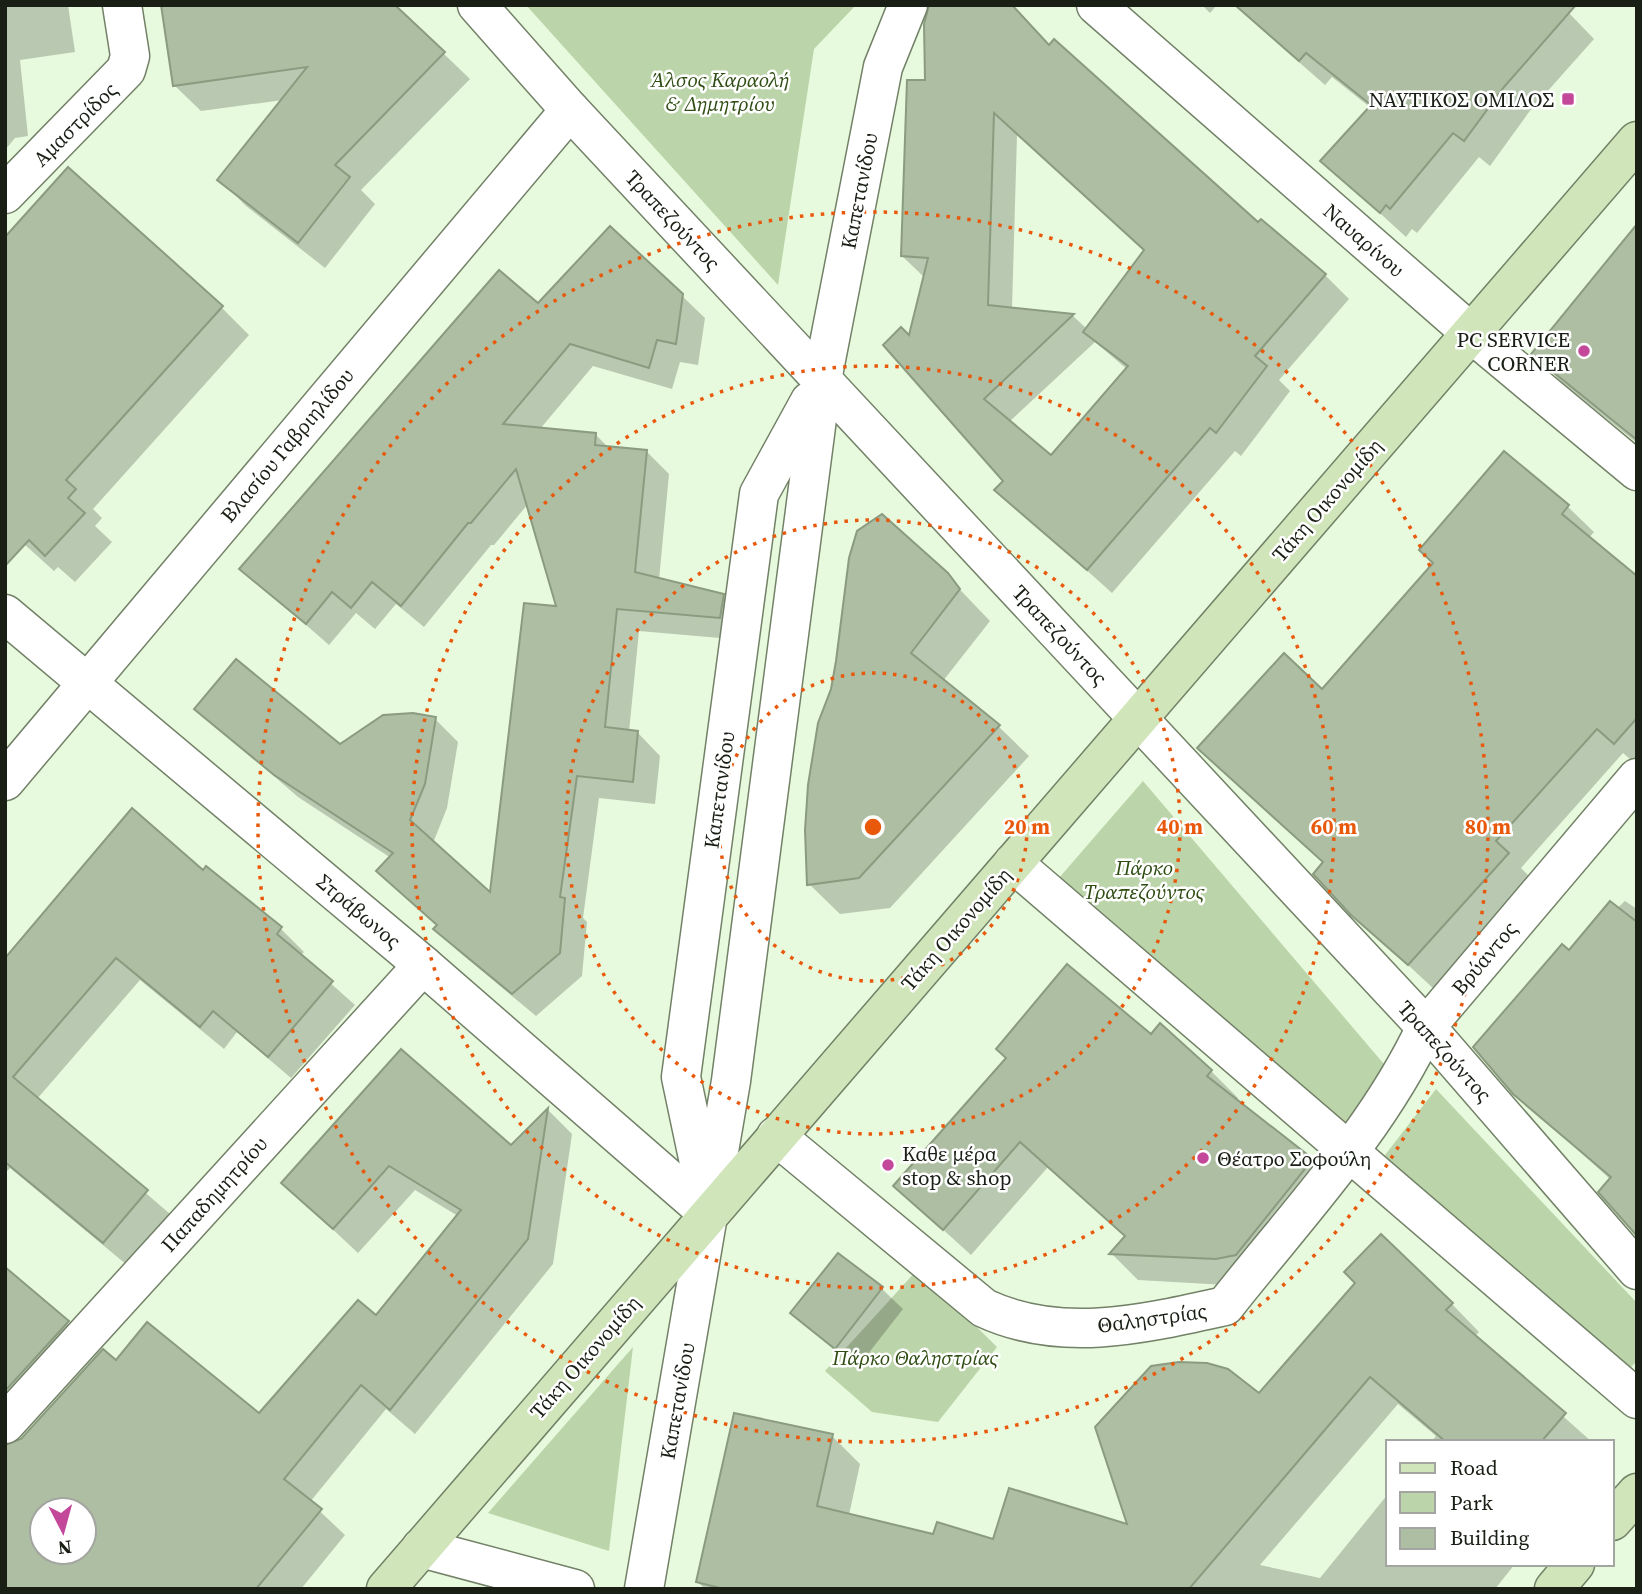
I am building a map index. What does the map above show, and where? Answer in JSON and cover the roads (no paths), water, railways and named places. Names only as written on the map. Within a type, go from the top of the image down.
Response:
[{"type":"main road","name":"Τάκη Οικονομίδη","points":[[386,1589],[1637,141]]},
{"type":"main road","points":[[1614,1519],[1637,1493]]},
{"type":"main road","points":[[1554,1589],[1573,1566]]},
{"type":"street","name":"Αμαστρίδος","points":[[5,194],[126,70],[130,56],[122,5]]},
{"type":"street","name":"Τραπεζούντος","points":[[477,5],[570,110],[1426,1027],[1637,1270]]},
{"type":"street","name":"Καπετανίδου","points":[[644,1589],[731,1081],[822,380],[883,67],[908,5]]},
{"type":"street","name":"Ναυαρίνου","points":[[1096,5],[1471,333],[1637,471]]},
{"type":"street","name":"Βλασίου Γαβριηλίδου","points":[[5,781],[570,110]]},
{"type":"street","name":"Καπετανίδου","points":[[709,1214],[681,1077],[759,494],[822,380]]},
{"type":"street","name":"Στράβωνος","points":[[5,614],[424,965],[709,1214]]},
{"type":"street","name":"Βρύαντος","points":[[1348,1150],[1404,1074],[1426,1027],[1637,778]]},
{"type":"street","points":[[1013,863],[1637,1399]]},
{"type":"street","name":"Παπαδημητρίου","points":[[5,1424],[424,965]]},
{"type":"street","name":"Θαληστρίας","points":[[776,1136],[984,1308],[1014,1322],[1047,1327],[1114,1327],[1225,1306],[1348,1150]]},
{"type":"street","points":[[421,1548],[575,1589]]},
{"type":"place","name":"ΝΑΥΤΙΚΟΣ ΟΜΙΛΟΣ","points":[[1568,99]]},
{"type":"place","name":"PC SERVICE CORNER","points":[[1584,351]]},
{"type":"place","name":"Θέατρο Σοφούλη","points":[[1203,1158]]},
{"type":"place","name":"Καθε μέρα stop & shop","points":[[888,1165]]},
{"type":"park label","name":"Άλσος Καραολή & Δημητρίου","points":[[720,91]]},
{"type":"park label","name":"Πάρκο Τραπεζούντος","points":[[1144,879]]},
{"type":"park label","name":"Πάρκο Θαληστρίας","points":[[915,1357]]}]
